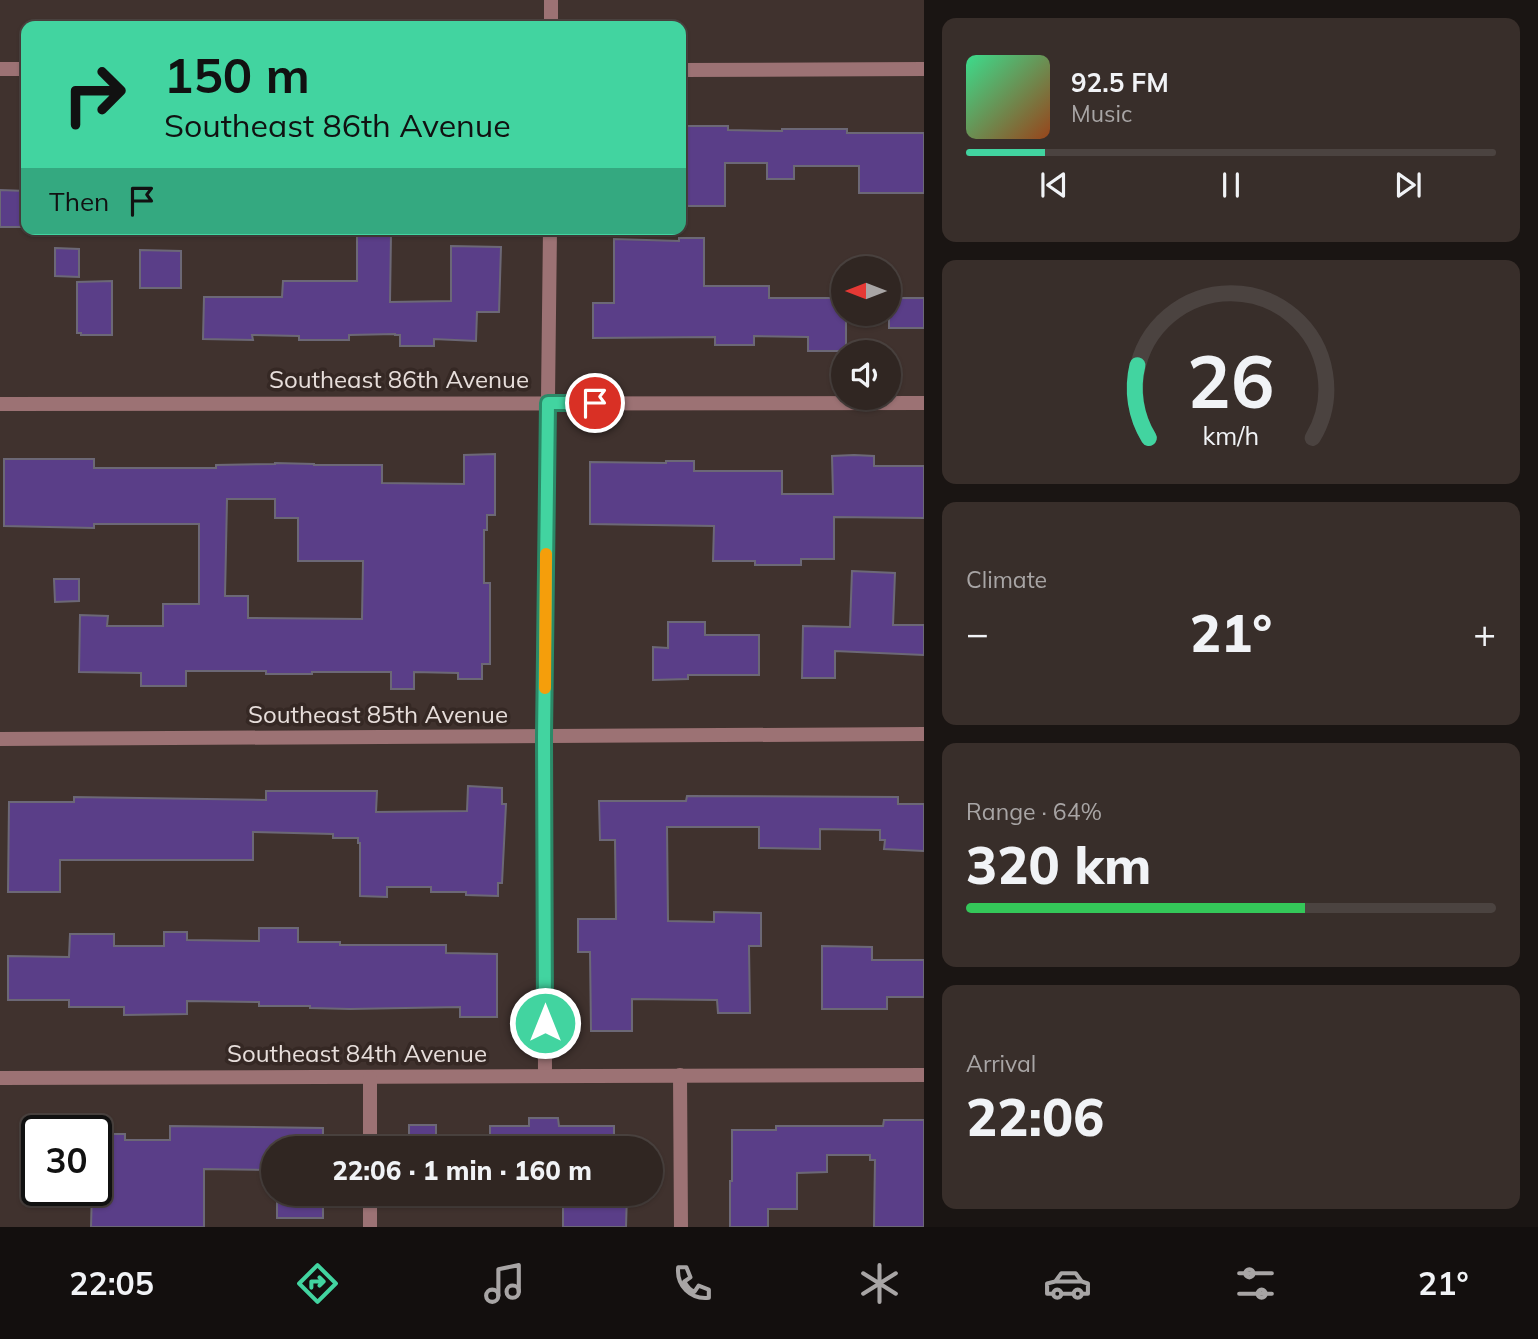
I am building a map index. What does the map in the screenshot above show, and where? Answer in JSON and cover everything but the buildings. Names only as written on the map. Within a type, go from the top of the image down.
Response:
[{"type":"street","points":[[551,0],[551,21]]},
{"type":"street","points":[[0,69],[21,69]]},
{"type":"street","points":[[686,70],[924,69]]},
{"type":"street","points":[[545,1075],[544,737],[550,235]]},
{"type":"street","name":"Southeast 86th Avenue","points":[[0,404],[924,403]]},
{"type":"street","name":"Southeast 85th Avenue","points":[[0,739],[924,734]]},
{"type":"street","points":[[680,1075],[681,1227]]},
{"type":"street","name":"Southeast 84th Avenue","points":[[0,1078],[924,1075]]},
{"type":"street","points":[[370,1078],[370,1136]]},
{"type":"street","points":[[370,1206],[370,1227]]},
{"type":"slow traffic","points":[[545,688],[546,554]]},
{"type":"route","points":[[545,1023],[544,737],[548,403],[595,403]]}]
